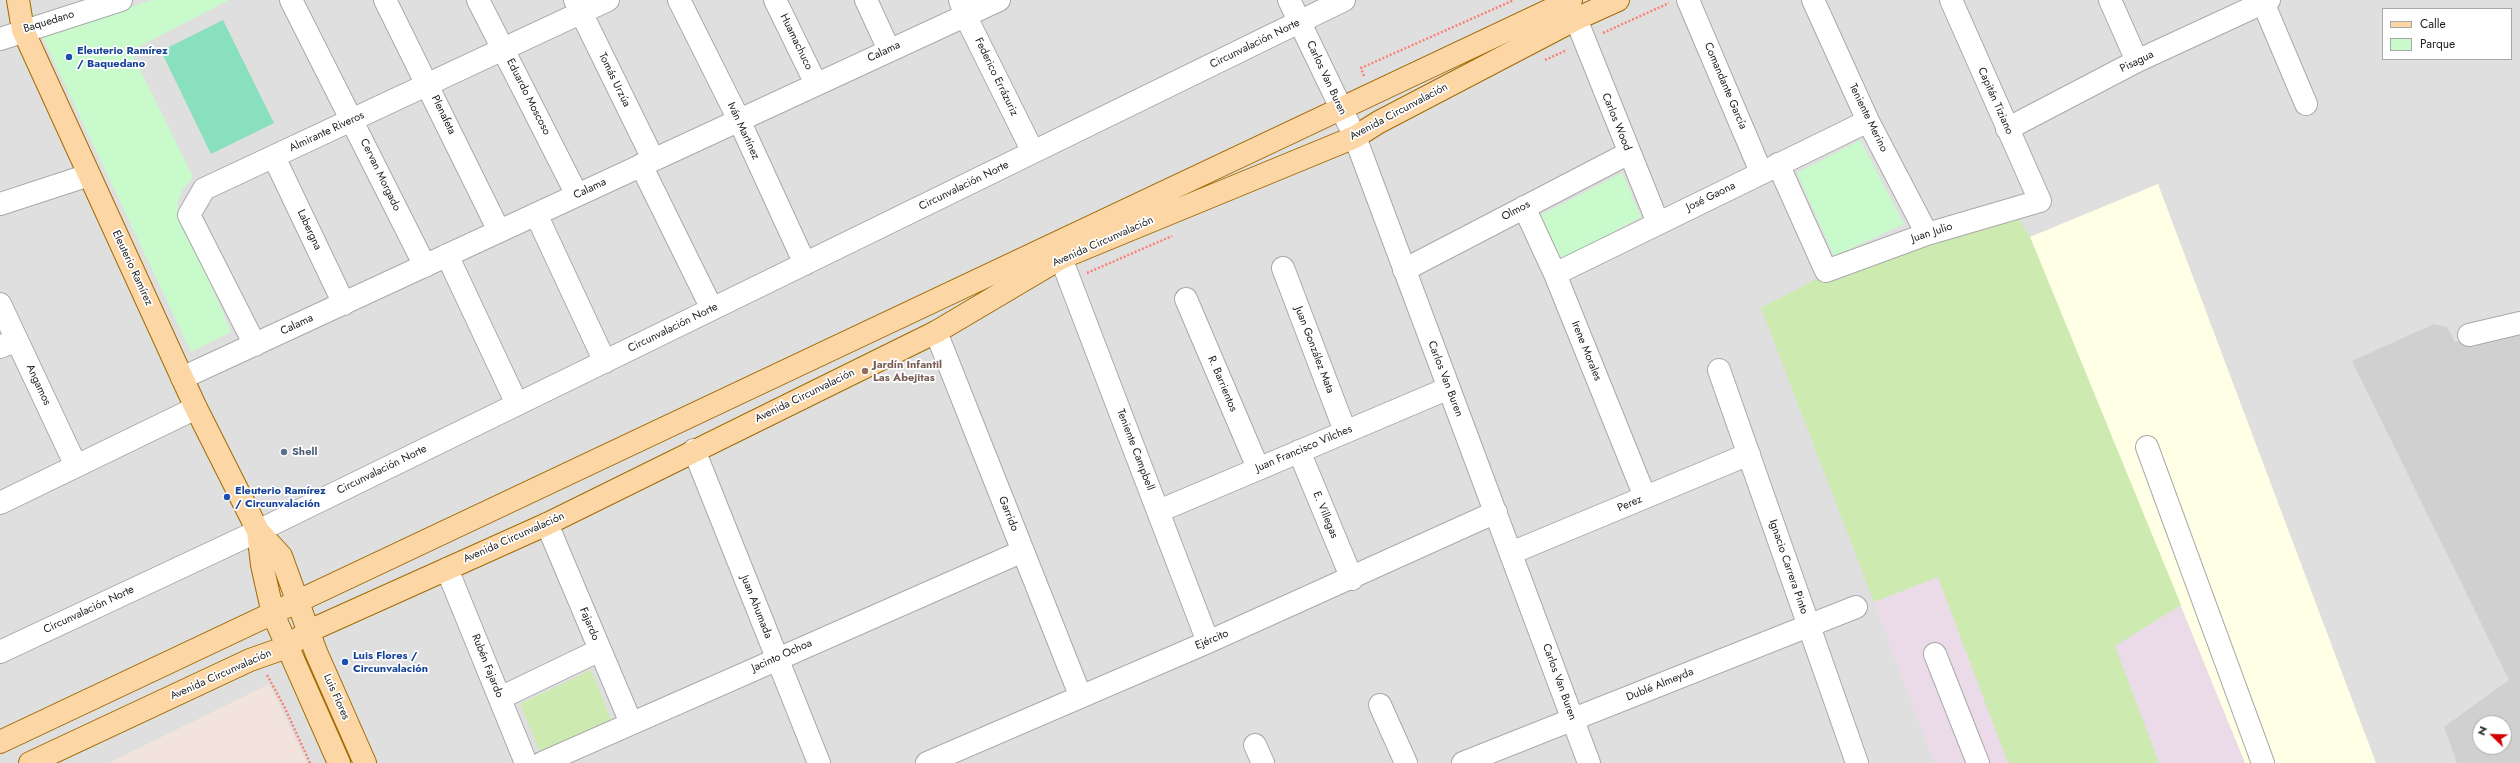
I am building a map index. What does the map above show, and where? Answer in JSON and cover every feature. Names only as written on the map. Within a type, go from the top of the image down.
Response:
[{"type":"main road","name":"Eleuterio Ramírez","points":[[18,0],[23,30],[182,378],[258,531],[281,556],[309,631]]},
{"type":"main road","name":"Avenida Circunvalación","points":[[0,742],[1340,109],[1574,10],[1618,0]]},
{"type":"main road","name":"Avenida Circunvalación","points":[[30,763],[258,657],[287,647],[309,631],[546,524],[936,332],[1061,258],[1355,137],[1574,10]]},
{"type":"main road","name":"Eleuterio Ramírez","points":[[258,531],[262,565],[273,614],[287,647]]},
{"type":"main road","name":"Luis Flores","points":[[309,631],[316,652],[365,763]]},
{"type":"main road","points":[[287,647],[339,763]]},
{"type":"street","name":"Baquedano","points":[[0,39],[23,30],[121,0]]},
{"type":"street","name":"Cervan Morgado","points":[[291,0],[353,120],[425,266]]},
{"type":"street","name":"Plenafeta","points":[[385,0],[428,84],[499,231]]},
{"type":"street","name":"Eduardo Moscoso","points":[[478,0],[578,195]]},
{"type":"street","name":"Almirante Riveros","points":[[255,345],[189,215],[204,189],[504,49],[578,6],[608,0]]},
{"type":"street","name":"Iván Martínez","points":[[679,0],[738,120],[805,264]]},
{"type":"street","name":"Huamachuco","points":[[775,0],[816,84]]},
{"type":"street","points":[[866,0],[889,50]]},
{"type":"street","name":"Calama","points":[[182,378],[889,50],[963,7],[998,0]]},
{"type":"street","name":"Carlos Van Buren","points":[[1289,0],[1301,22],[1340,109],[1355,137],[1589,763]]},
{"type":"street","name":"Circunvalación Norte","points":[[0,652],[258,531],[1344,0]]},
{"type":"street","name":"Comandante García","points":[[1688,0],[1770,168],[1826,271]]},
{"type":"street","name":"Teniente Merino","points":[[1813,0],[1868,121],[1927,234]]},
{"type":"street","name":"Capitán Tiziano","points":[[1950,0],[2040,201]]},
{"type":"street","points":[[2110,0],[2137,61]]},
{"type":"street","points":[[2265,1],[2306,104]]},
{"type":"street","name":"Pisagua","points":[[2007,129],[2137,61],[2265,1]]},
{"type":"street","name":"Tomás Urzúa","points":[[578,6],[712,309]]},
{"type":"street","name":"Federico Errázuriz","points":[[963,7],[1033,152]]},
{"type":"street","name":"Carlos Wood","points":[[1574,10],[1629,154],[1658,223]]},
{"type":"street","name":"José Gaona","points":[[1555,274],[1868,121]]},
{"type":"street","name":"Olmos","points":[[1404,270],[1629,154]]},
{"type":"street","name":"Labergna","points":[[274,157],[344,304]]},
{"type":"street","points":[[0,204],[89,175]]},
{"type":"street","name":"Juan Julio","points":[[1826,271],[1927,234],[2040,201]]},
{"type":"street","name":"Irene Morales","points":[[1524,207],[1555,274],[1645,497]]},
{"type":"street","points":[[536,214],[605,362]]},
{"type":"street","points":[[447,255],[517,404]]},
{"type":"street","name":"Teniente Campbell","points":[[1061,258],[1208,642]]},
{"type":"street","name":"Juan González Mata","points":[[1283,268],[1346,432]]},
{"type":"street","name":"R. Barrientos","points":[[1186,299],[1258,468]]},
{"type":"street","name":"Angamos","points":[[0,304],[9,344],[76,466]]},
{"type":"street","points":[[2469,335],[2520,323]]},
{"type":"street","name":"Garrido","points":[[936,332],[1080,695]]},
{"type":"street","name":"Ignacio Carrera Pinto","points":[[1719,370],[1857,763]]},
{"type":"street","name":"Juan Francisco Vilches","points":[[1159,511],[1449,388]]},
{"type":"street","points":[[0,503],[196,408]]},
{"type":"street","points":[[2147,447],[2263,763]]},
{"type":"street","name":"Juan Ahumada","points":[[694,450],[818,763]]},
{"type":"street","name":"E. Villegas","points":[[1299,451],[1352,579]]},
{"type":"street","name":"Perez","points":[[1511,553],[1749,454]]},
{"type":"street","name":"Ejército","points":[[927,763],[1080,695],[1208,642],[1352,579],[1496,512]]},
{"type":"street","name":"Fajardo","points":[[546,524],[631,723]]},
{"type":"street","name":"Jacinto Ochoa","points":[[542,763],[1023,550]]},
{"type":"street","name":"Rubén Fajardo","points":[[447,569],[526,763]]},
{"type":"street","name":"Dublé Almeyda","points":[[1463,763],[1856,607]]},
{"type":"street","points":[[500,698],[600,650]]},
{"type":"street","points":[[1935,654],[1978,763]]},
{"type":"street","points":[[1380,705],[1406,763]]},
{"type":"path","points":[[258,657],[284,706],[310,763]]},
{"type":"shaded area","points":[[0,0],[2520,0],[2520,763],[0,763]]},
{"type":"shaded area","points":[[2158,184],[2376,763],[2245,763],[2030,237]]},
{"type":"shaded area","points":[[2434,324],[2447,327],[2455,342],[2520,332],[2520,763],[2457,763],[2444,727],[2509,680],[2352,361]]},
{"type":"shaded area","points":[[1938,577],[2008,763],[1934,763],[1874,602]]},
{"type":"shaded area","points":[[2181,605],[2245,763],[2159,763],[2115,646]]},
{"type":"shaded area","points":[[269,684],[307,763],[109,763]]},
{"type":"green space","points":[[152,0],[229,0],[131,51],[193,177],[182,191],[177,206],[231,332],[191,352],[42,36]]},
{"type":"green space","points":[[223,20],[274,123],[211,154],[161,51]]},
{"type":"green space","points":[[1860,140],[1904,224],[1834,256],[1797,173]]},
{"type":"green space","points":[[1622,173],[1641,217],[1561,259],[1541,215]]},
{"type":"green space","points":[[2018,219],[2030,237],[2181,605],[2115,646],[2159,763],[2008,763],[1938,577],[1874,602],[1761,308],[1814,280],[1922,243]]},
{"type":"green space","points":[[591,670],[612,722],[542,756],[520,704]]},
{"type":"place","name":"Eleuterio Ramírez / Baquedano","points":[[69,57]]},
{"type":"place","name":"Jardín Infantil Las Abejitas","points":[[865,371]]},
{"type":"place","name":"Shell","points":[[284,452]]},
{"type":"place","name":"Eleuterio Ramírez / Circunvalación","points":[[227,497]]},
{"type":"place","name":"Luis Flores / Circunvalación","points":[[345,662]]}]
